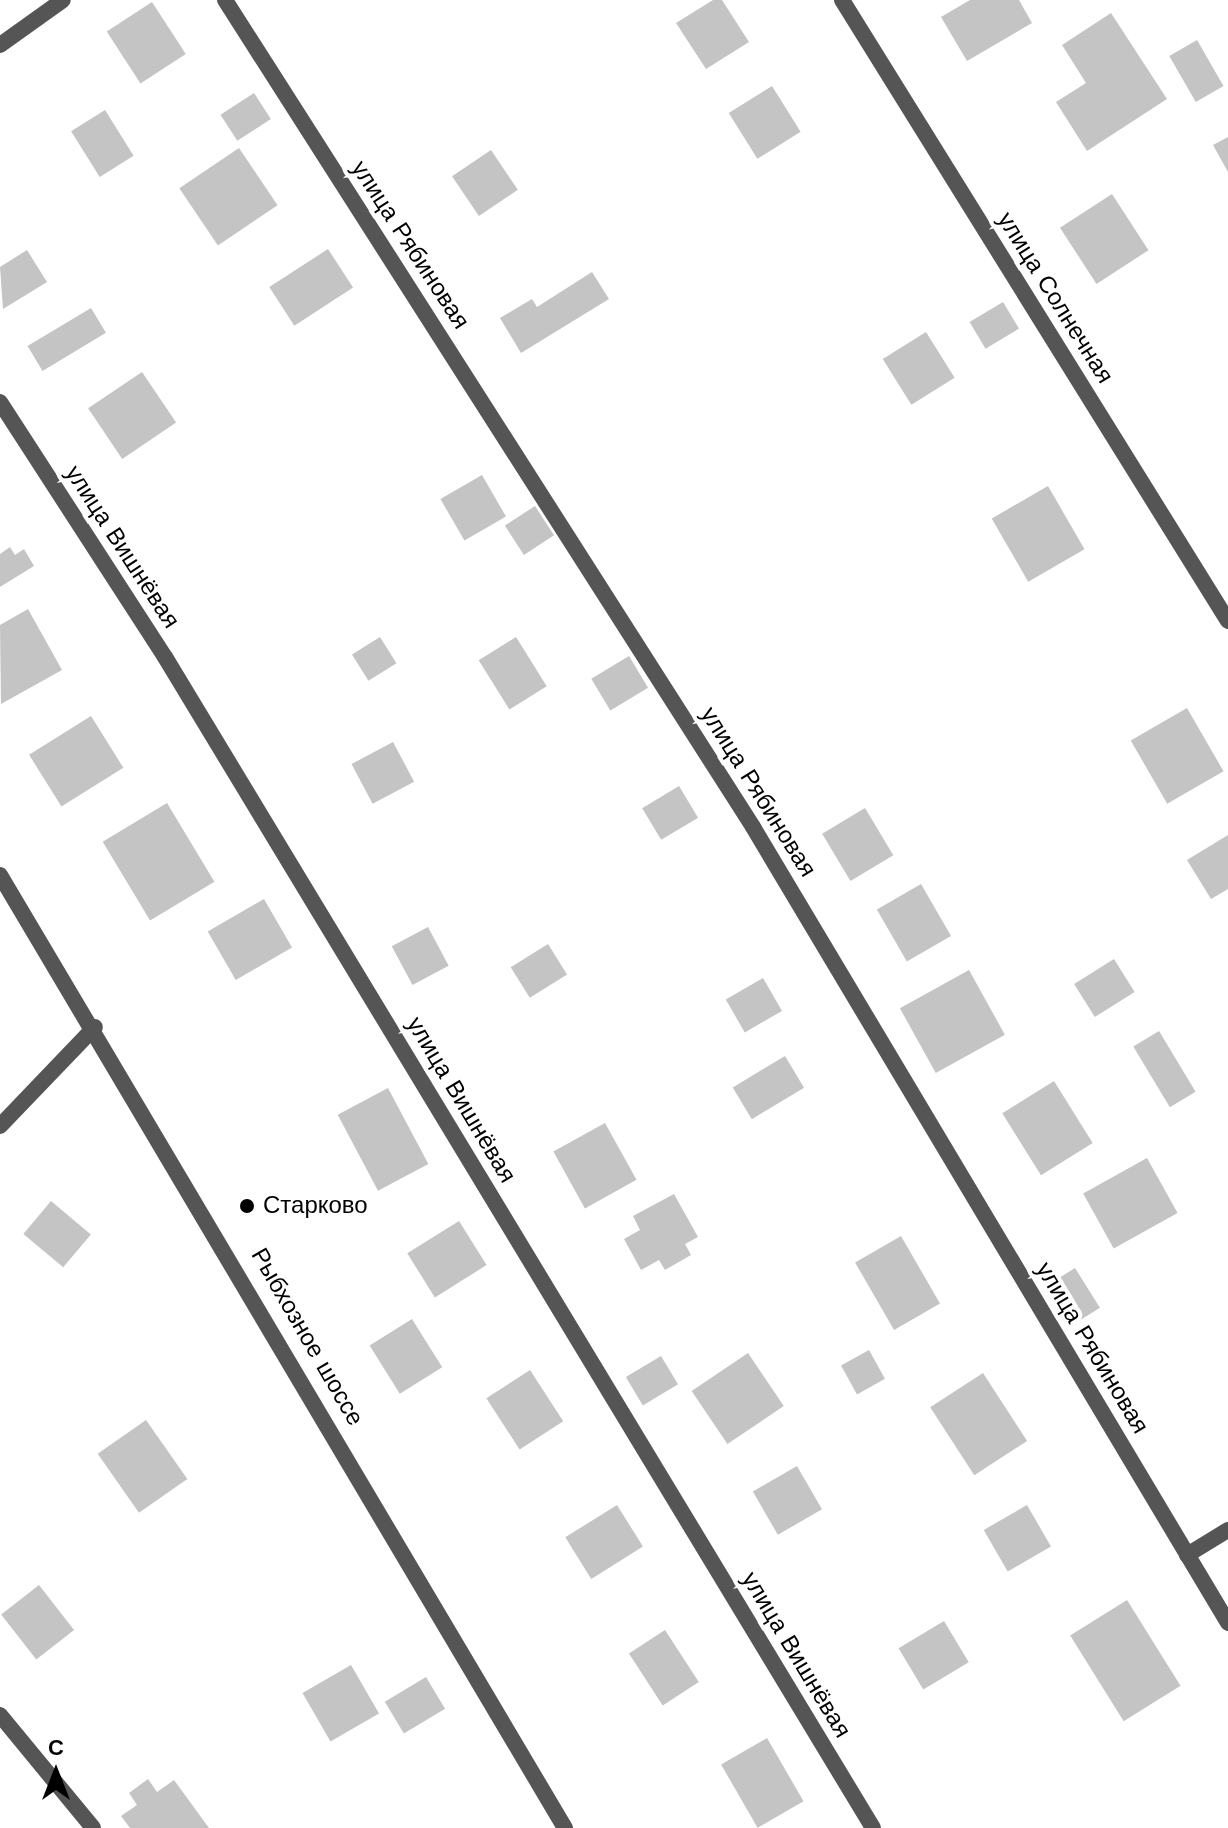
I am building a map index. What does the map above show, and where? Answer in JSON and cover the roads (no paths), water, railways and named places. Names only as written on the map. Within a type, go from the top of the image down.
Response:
[{"type":"street","points":[[0,45],[63,0]]},
{"type":"street","name":"улица Рябиновая","points":[[225,0],[753,827],[1228,1623]]},
{"type":"street","name":"улица Солнечная","points":[[842,0],[1228,621]]},
{"type":"street","name":"улица Вишнёвая","points":[[0,402],[165,657],[873,1828]]},
{"type":"street","name":"Рыбхозное шоссе","points":[[0,875],[95,1027],[565,1828]]},
{"type":"street","points":[[0,1126],[95,1027]]},
{"type":"street","points":[[1187,1555],[1228,1530]]},
{"type":"street","points":[[0,1715],[93,1828]]},
{"type":"place","name":"Старково","points":[[247,1206]]}]
